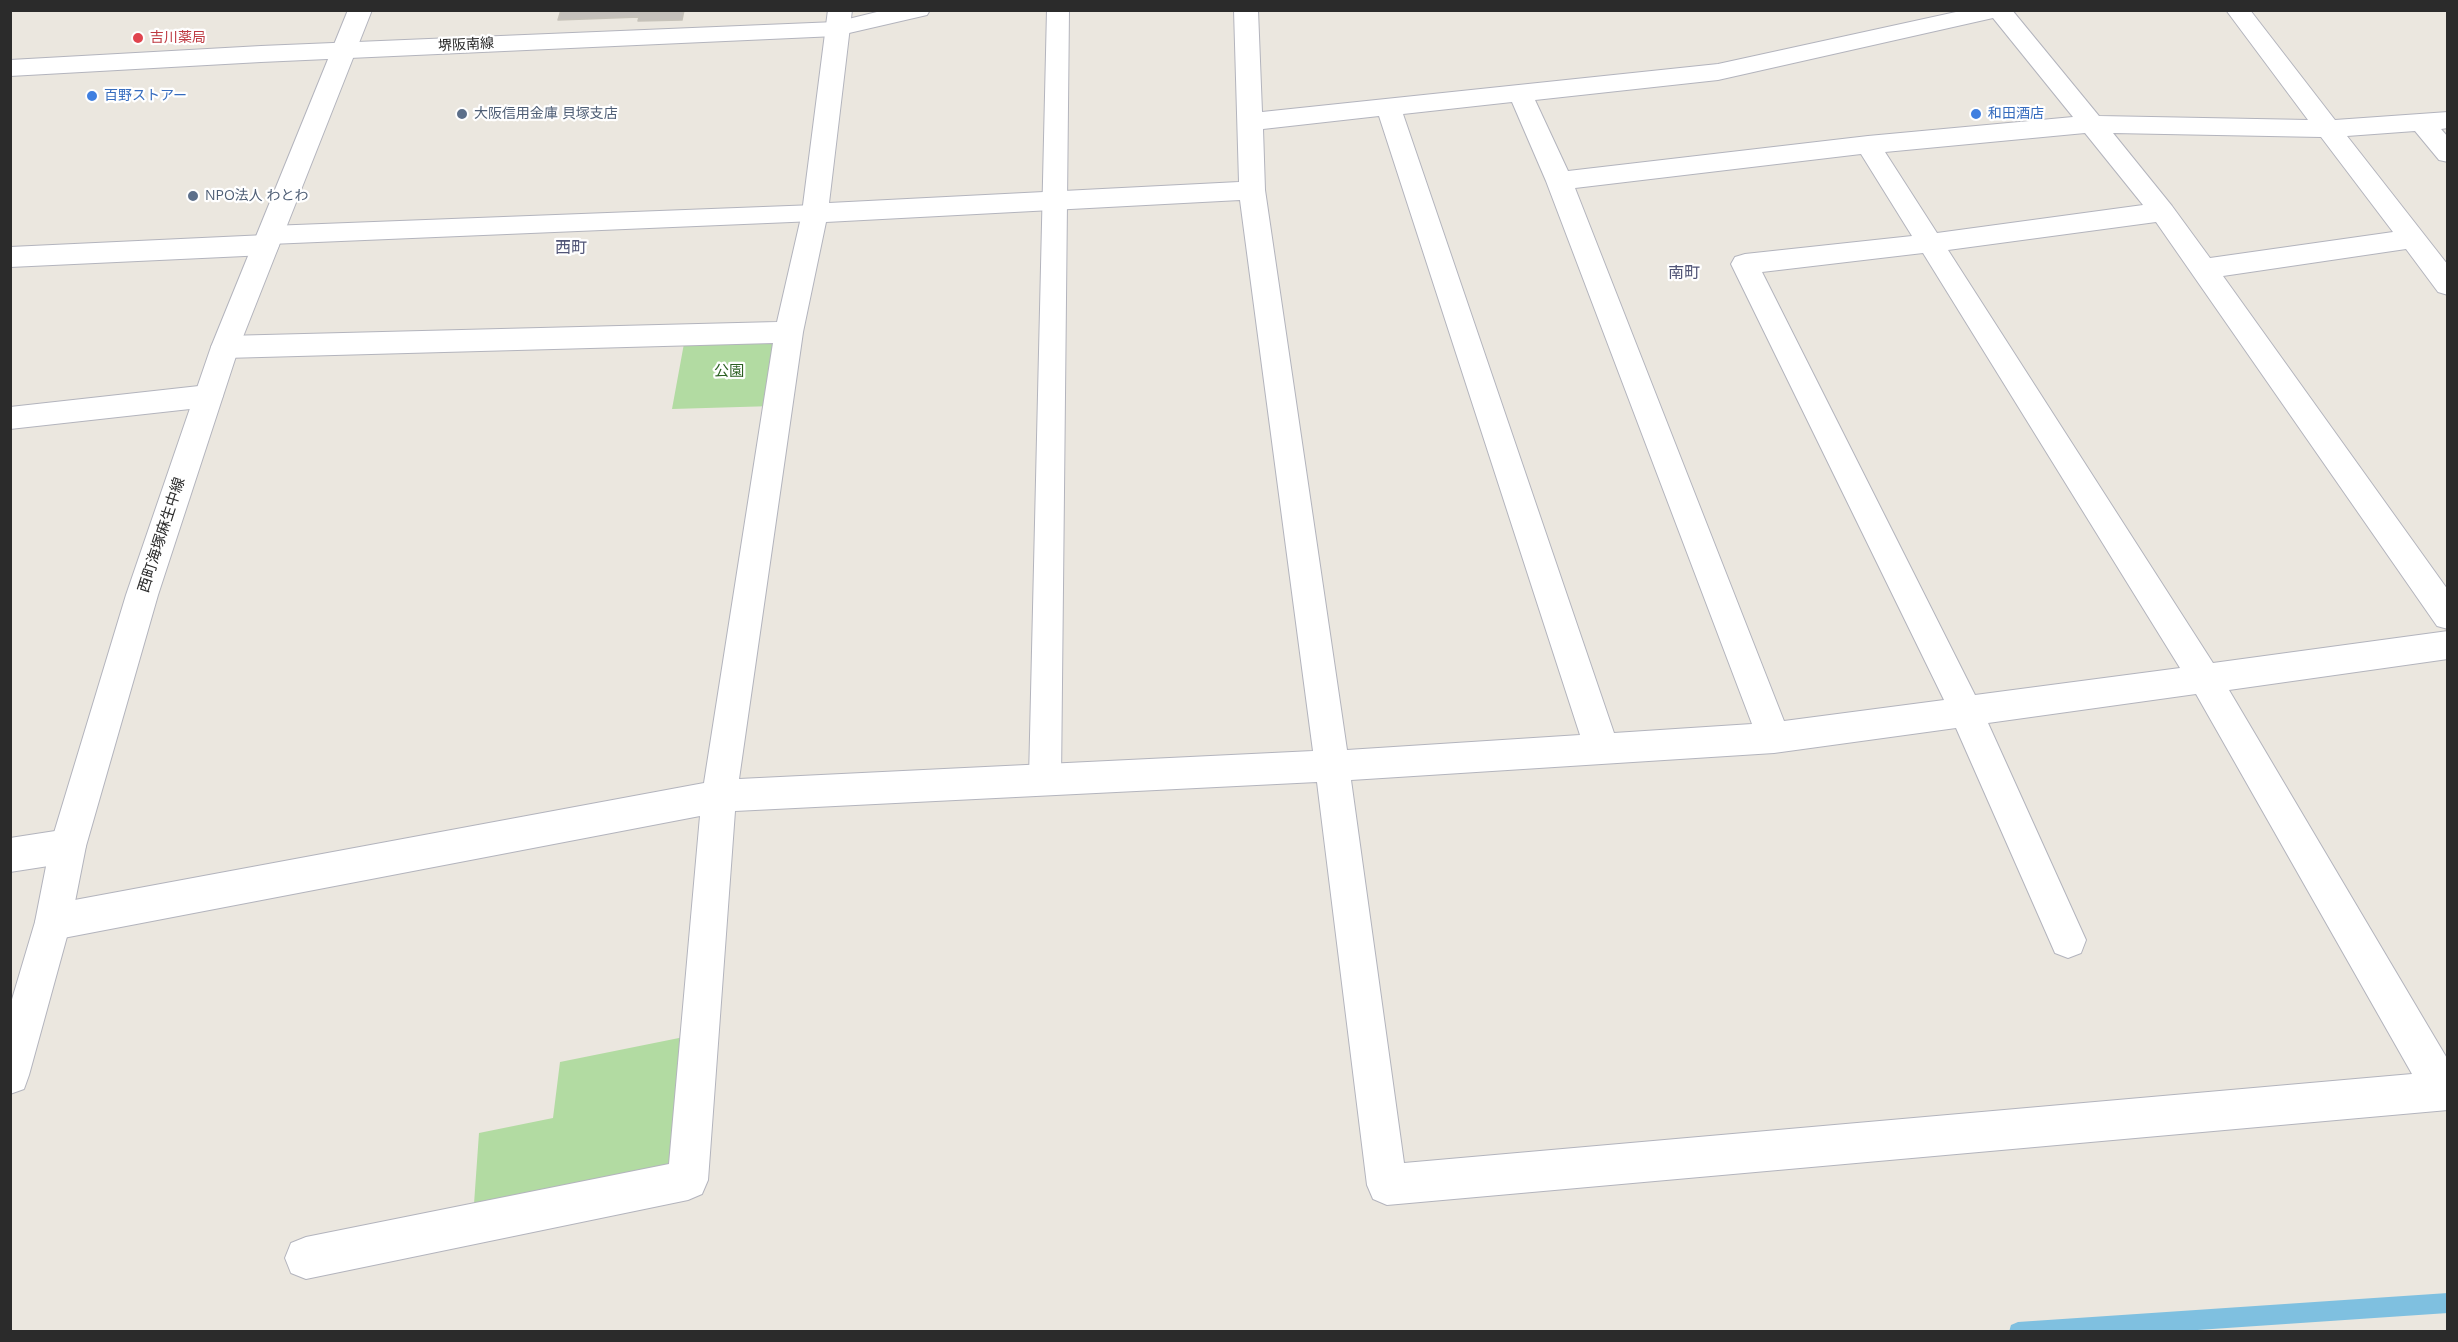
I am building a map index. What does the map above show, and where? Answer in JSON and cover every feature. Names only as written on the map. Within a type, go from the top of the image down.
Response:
[{"type":"street","name":"西町海塚麻生中線","points":[[10,1075],[53,922],[68,846],[142,595],[225,347],[360,10]]},
{"type":"street","name":"堺阪南線","points":[[10,68],[343,51],[838,20],[919,10]]},
{"type":"street","points":[[1246,10],[1252,190],[1332,766],[1387,1185],[2445,1090],[2205,679],[1868,145]]},
{"type":"street","points":[[1250,122],[1718,72],[1983,14],[1989,10]]},
{"type":"street","points":[[1999,10],[2163,212],[2448,616]]},
{"type":"street","points":[[2237,10],[2448,285]]},
{"type":"street","points":[[306,1258],[688,1179],[719,796],[789,332],[815,213],[838,20]]},
{"type":"street","points":[[1520,93],[1559,182],[1774,738]]},
{"type":"street","points":[[1388,107],[1602,749]]},
{"type":"street","points":[[1559,182],[1868,145],[2090,124],[2328,129],[2448,120]]},
{"type":"street","points":[[2421,122],[2448,154]]},
{"type":"street","points":[[815,213],[1252,190]]},
{"type":"street","points":[[2068,940],[1966,711],[1744,264],[1930,243],[2163,212]]},
{"type":"street","points":[[2203,269],[2412,238]]},
{"type":"street","points":[[10,257],[268,240]]},
{"type":"street","points":[[225,347],[789,332]]},
{"type":"street","points":[[10,418],[208,396]]},
{"type":"street","points":[[53,922],[719,796],[1332,766],[1774,738],[2448,645]]},
{"type":"street","points":[[10,855],[68,846]]},
{"type":"lane","points":[[1045,779],[1058,10]]},
{"type":"lane","points":[[268,240],[815,213]]},
{"type":"green space","name":"公園","points":[[786,334],[774,406],[672,409],[685,338]]},
{"type":"green space","points":[[684,1037],[677,1165],[474,1204],[479,1133],[553,1118],[560,1062]]},
{"type":"building","points":[[561,10],[684,10],[682,20],[638,21],[639,17],[558,20]]},
{"type":"waterway","points":[[2018,1332],[2448,1303]]},
{"type":"place","name":"吉川薬局","points":[[138,38]]},
{"type":"place","name":"百野ストアー","points":[[92,96]]},
{"type":"place","name":"大阪信用金庫 貝塚支店","points":[[462,114]]},
{"type":"place","name":"和田酒店","points":[[1976,114]]},
{"type":"place","name":"NPO法人 わとわ","points":[[193,196]]},
{"type":"district","name":"西町","points":[[571,248]]},
{"type":"district","name":"南町","points":[[1684,273]]}]
